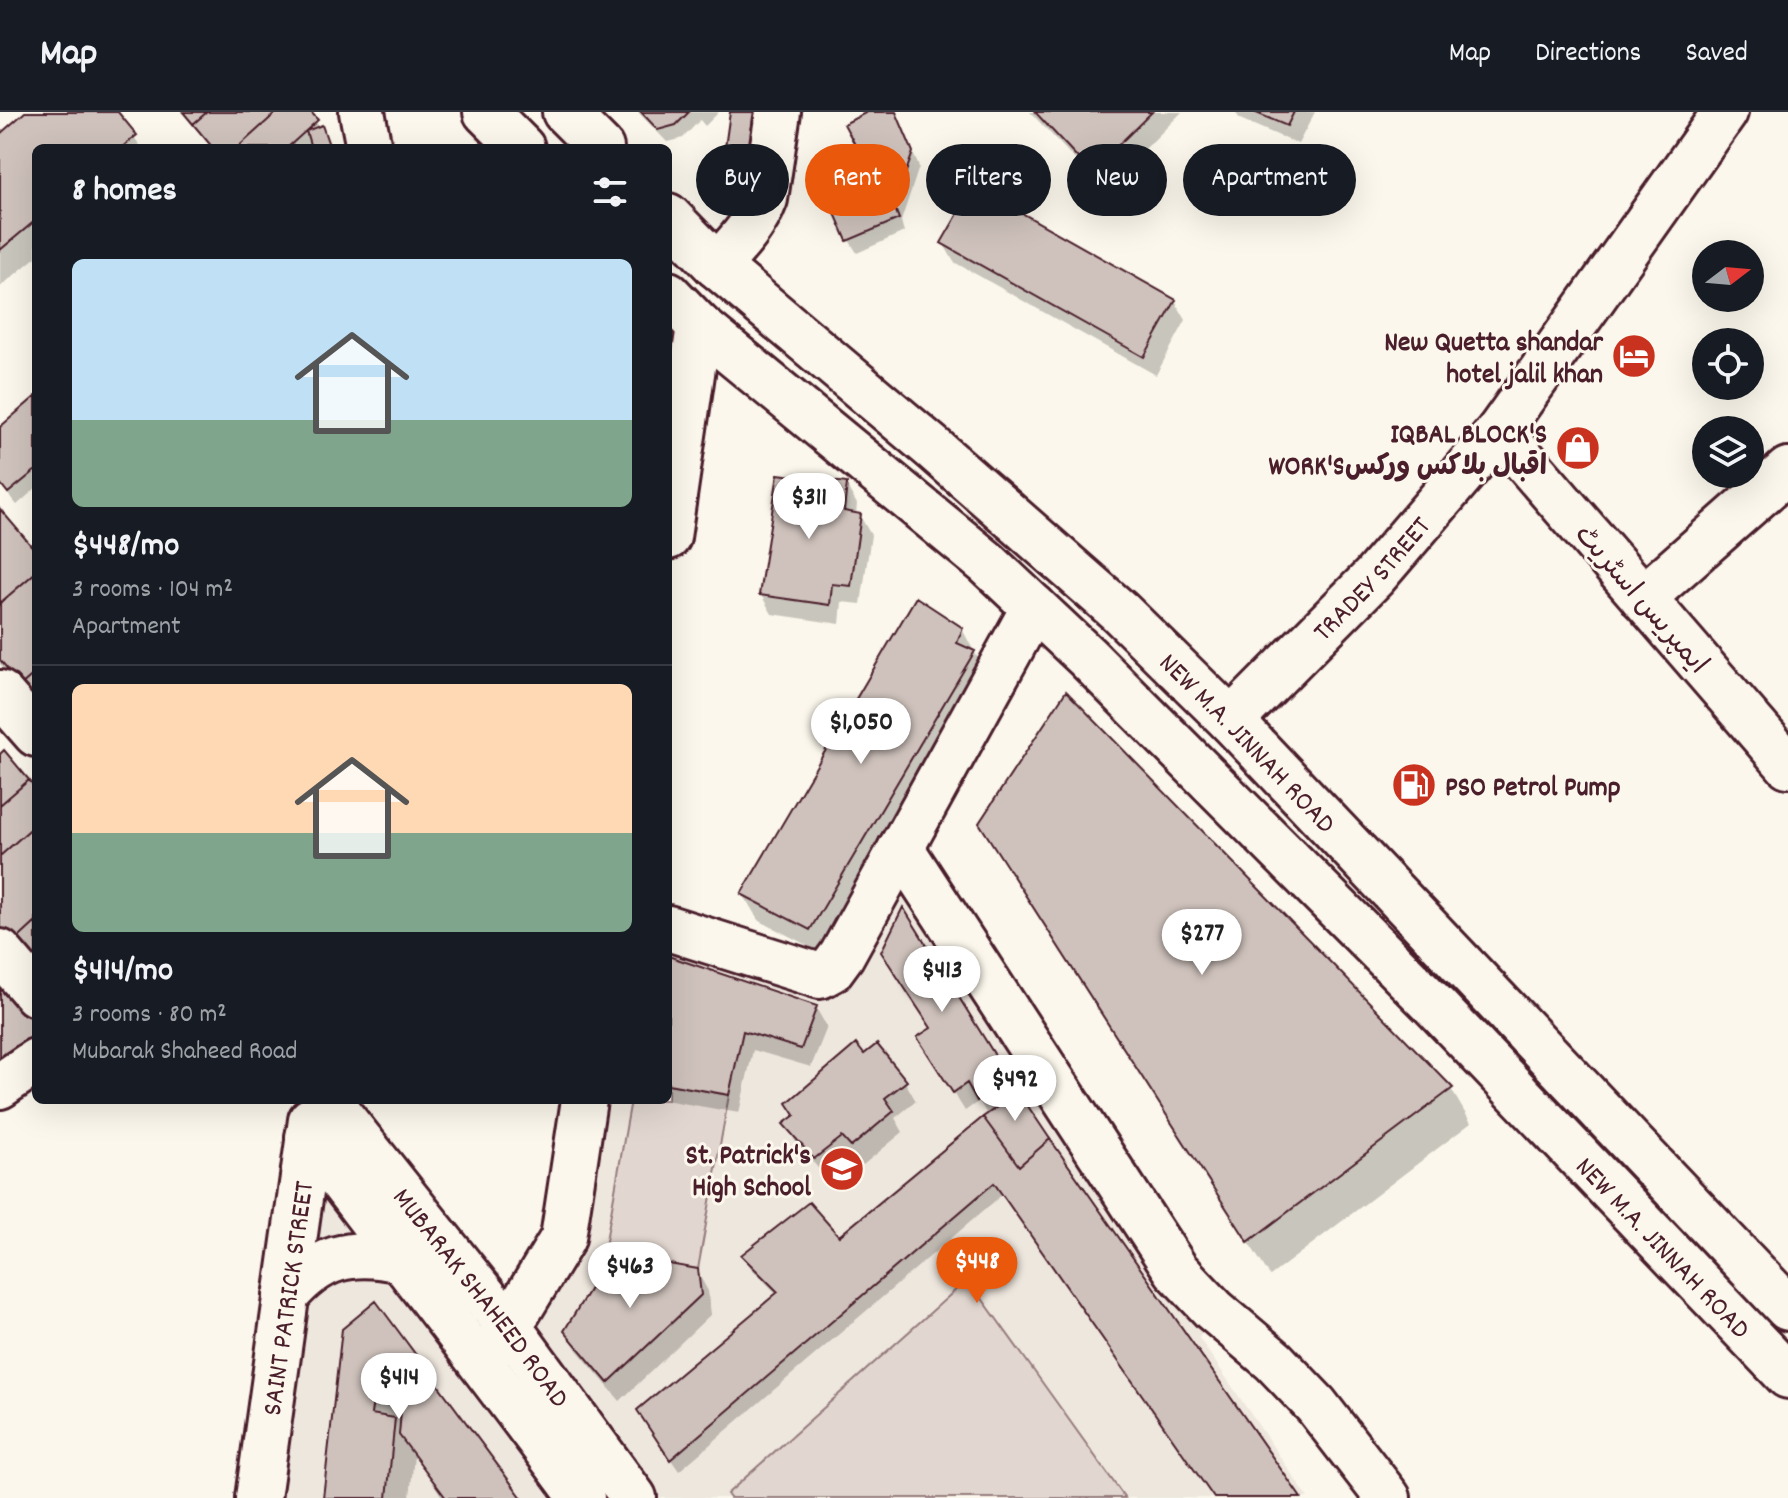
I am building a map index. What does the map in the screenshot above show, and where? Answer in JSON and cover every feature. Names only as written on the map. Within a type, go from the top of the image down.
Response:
[{"type":"street","points":[[362,112],[368,144]]},
{"type":"street","points":[[486,112],[518,144]]},
{"type":"street","points":[[565,112],[597,144]]},
{"type":"street","points":[[717,266],[752,227],[760,213],[765,199],[778,112]]},
{"type":"street","name":"TRADEY STREET","points":[[1231,721],[1374,577],[1499,431],[1725,112]]},
{"type":"street","name":"NEW M.A. JINNAH ROAD","points":[[672,220],[717,266],[1085,582],[1231,721],[1788,1308]]},
{"type":"street","name":"NEW M.A. JINNAH ROAD","points":[[672,298],[699,326],[987,563],[1044,616],[1444,1015],[1788,1376]]},
{"type":"street","points":[[672,510],[699,326]]},
{"type":"street","name":"ایمپریس اسٹریٹ","points":[[1499,431],[1788,765]]},
{"type":"street","points":[[1643,598],[1788,470]]},
{"type":"street","points":[[987,563],[1004,562],[1017,552],[1021,535],[1014,519]]},
{"type":"street","points":[[672,929],[820,976],[831,970],[901,848],[1058,590],[1076,582],[1085,582]]},
{"type":"street","points":[[0,693],[32,729]]},
{"type":"street","points":[[901,848],[1176,1270],[1214,1310],[1274,1361],[1316,1405],[1388,1498]]},
{"type":"street","points":[[0,952],[32,989]]},
{"type":"street","points":[[0,1086],[32,1064]]},
{"type":"street","points":[[495,1343],[563,1238],[583,1104]]},
{"type":"street","name":"MUBARAK SHAHEED ROAD","points":[[317,1112],[495,1343],[634,1498]]},
{"type":"street","name":"MUBARAK SHAHEED ROAD","points":[[317,1112],[401,1260],[495,1343],[582,1498]]},
{"type":"street","name":"SAINT PATRICK STREET","points":[[258,1498],[286,1296],[317,1112]]},
{"type":"street","points":[[286,1296],[300,1280],[337,1258],[358,1254],[401,1260]]},
{"type":"shaded area","name":"St. Patrick's High School","points":[[901,848],[1214,1310],[1199,1338],[1308,1498],[635,1498],[509,1327],[563,1238],[583,1104],[672,1104],[672,929],[821,976]]},
{"type":"shaded area","points":[[672,1085],[729,1095],[698,1269],[604,1252],[630,1104],[672,1104]]},
{"type":"shaded area","points":[[315,1104],[319,1104],[586,1498],[258,1498]]},
{"type":"shaded area","points":[[968,1279],[1125,1498],[730,1498],[727,1494]]},
{"type":"building","points":[[25,112],[118,112],[137,135],[126,144],[32,144],[32,223],[0,250],[0,134]]},
{"type":"building","points":[[183,112],[207,112],[193,124]]},
{"type":"building","points":[[207,112],[277,112],[241,144],[210,144],[193,124]]},
{"type":"building","points":[[277,112],[311,112],[318,120],[291,144],[241,144]]},
{"type":"building","points":[[641,112],[689,112],[676,125],[658,130]]},
{"type":"building","points":[[730,112],[765,112],[760,144],[726,144]]},
{"type":"building","points":[[867,112],[896,112],[910,144],[855,144],[844,124]]},
{"type":"building","points":[[1035,112],[1152,112],[1119,144],[1067,146]]},
{"type":"building","points":[[1254,112],[1294,112],[1287,126]]},
{"type":"building","points":[[322,125],[329,144],[310,144],[306,131]]},
{"type":"building","points":[[836,216],[898,216],[899,219],[847,241]]},
{"type":"building","points":[[957,216],[1027,216],[1176,300],[1144,357],[941,243]]},
{"type":"building","points":[[32,399],[32,473],[8,493],[0,483],[0,427]]},
{"type":"building","points":[[778,474],[847,483],[844,511],[861,514],[851,586],[832,584],[830,605],[759,595]]},
{"type":"building","points":[[0,509],[32,546],[32,575],[0,603]]},
{"type":"building","points":[[32,575],[32,675],[21,685],[0,660],[0,603]]},
{"type":"building","points":[[916,597],[963,628],[957,643],[975,651],[810,930],[741,894]]},
{"type":"building","points":[[32,675],[32,698],[21,685]]},
{"type":"building","points":[[1066,691],[1453,1088],[1248,1242],[979,823]]},
{"type":"building","points":[[4,750],[29,780],[0,805],[0,754]]},
{"type":"building","points":[[29,780],[32,783],[32,828],[0,856],[0,805]]},
{"type":"building","points":[[32,828],[32,926],[10,946],[0,934],[0,856]]},
{"type":"building","points":[[903,907],[1009,1078],[977,1101],[967,1083],[953,1093],[917,1037],[931,1028],[881,952]]},
{"type":"building","points":[[32,926],[32,973],[10,946]]},
{"type":"building","points":[[672,957],[817,1006],[801,1049],[743,1031],[729,1095],[672,1085]]},
{"type":"building","points":[[0,980],[32,1018],[32,1041],[0,1068]]},
{"type":"building","points":[[856,1044],[864,1054],[877,1044],[907,1081],[885,1098],[894,1111],[851,1147],[842,1137],[814,1159],[783,1124],[795,1115],[787,1103]]},
{"type":"building","points":[[1009,1078],[1050,1139],[1019,1166],[983,1117],[997,1107],[988,1095]]},
{"type":"building","points":[[983,1117],[1019,1166],[1050,1139],[1301,1498],[1214,1498],[994,1183],[670,1460],[637,1410],[778,1292],[741,1255],[809,1202],[839,1236]]},
{"type":"building","points":[[611,1254],[698,1269],[701,1295],[608,1383],[564,1331]]},
{"type":"building","points":[[376,1301],[522,1498],[446,1498],[399,1435],[402,1399],[374,1395],[371,1414],[395,1418],[387,1498],[323,1498],[342,1329]]},
{"type":"place","name":"New Quetta shandar hotel jalil khan","points":[[1634,356]]},
{"type":"place","name":"IQBAL BLOCK'S WORK'Sاقبال بلاکس ورکس","points":[[1578,448]]},
{"type":"place","name":"PSO Petrol Pump","points":[[1414,785]]},
{"type":"place","name":"St. Patrick's High School","points":[[842,1169]]}]
